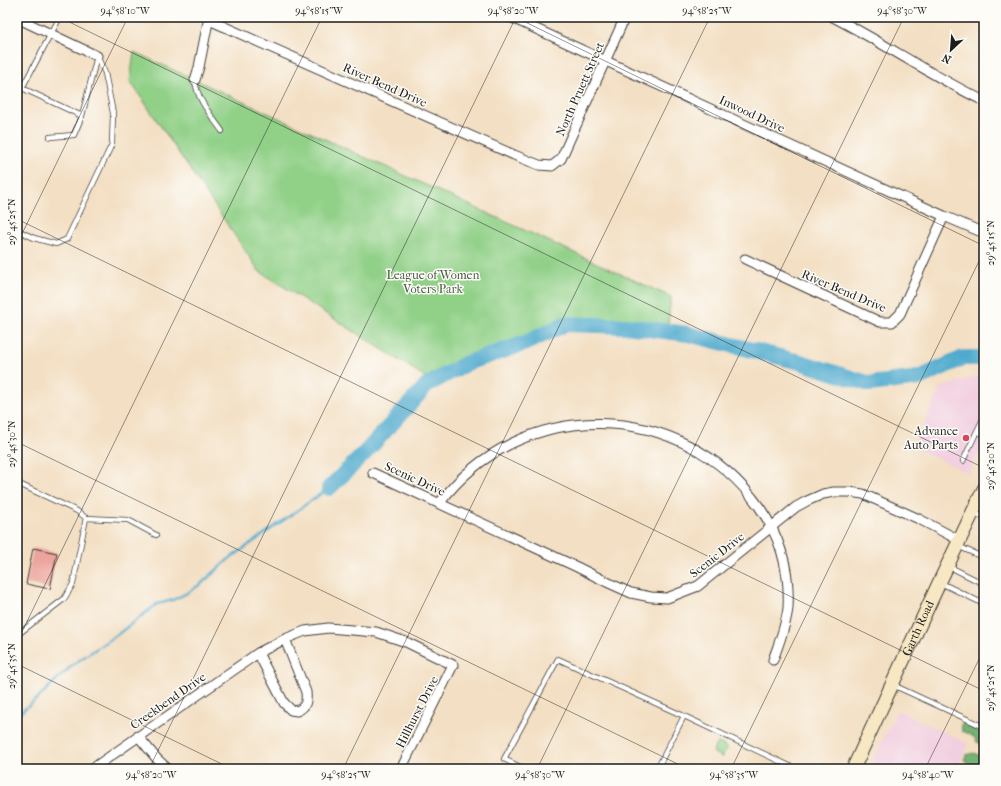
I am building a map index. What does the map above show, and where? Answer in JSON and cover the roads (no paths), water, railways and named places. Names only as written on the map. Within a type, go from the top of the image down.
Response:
[{"type":"main road","name":"Garth Road","points":[[853,769],[958,542],[978,515],[984,488]]},
{"type":"street","name":"Inwood Drive","points":[[510,17],[984,233]]},
{"type":"street","name":"North Pruett Street","points":[[552,166],[561,159],[625,17]]},
{"type":"street","points":[[833,17],[939,78],[984,101]]},
{"type":"street","points":[[17,18],[97,56]]},
{"type":"street","points":[[195,80],[209,19]]},
{"type":"street","name":"River Bend Drive","points":[[209,19],[539,166],[552,166]]},
{"type":"street","name":"River Bend Drive","points":[[744,259],[880,322],[892,322],[900,314],[944,216]]},
{"type":"street","points":[[438,504],[449,489],[478,463],[510,444],[537,433],[553,429],[589,424],[609,423],[626,425],[663,434],[698,450],[721,466],[745,488],[766,517],[784,558],[788,590],[788,609],[773,660]]},
{"type":"street","name":"Scenic Drive","points":[[373,473],[631,593],[651,597],[667,598],[698,586],[796,507],[823,494],[834,492],[863,494],[912,516],[958,542]]},
{"type":"street","name":"Creekbend Drive","points":[[92,769],[258,653],[285,639],[305,631],[328,628],[376,632],[406,642],[453,665]]},
{"type":"street","points":[[258,653],[284,704],[291,710],[297,711],[303,709],[307,702],[306,692],[285,639]]},
{"type":"street","name":"Hillhurst Drive","points":[[401,769],[453,665]]},
{"type":"street","points":[[138,736],[157,759],[168,769]]},
{"type":"lane","points":[[60,17],[22,88],[82,116]]},
{"type":"lane","points":[[50,137],[74,135],[82,116],[97,56]]},
{"type":"lane","points":[[17,230],[34,238],[56,244],[67,239],[112,144],[113,113],[105,73],[97,56]]},
{"type":"lane","points":[[195,80],[196,89],[200,98],[222,131]]},
{"type":"lane","points":[[963,460],[984,417]]},
{"type":"lane","points":[[978,431],[984,435]]},
{"type":"lane","points":[[17,483],[77,511],[86,518],[128,520],[156,535]]},
{"type":"lane","points":[[17,635],[64,599],[74,584],[86,518]]},
{"type":"lane","points":[[958,542],[984,558]]},
{"type":"lane","points":[[947,566],[984,584]]},
{"type":"lane","points":[[939,583],[984,604]]},
{"type":"lane","points":[[524,769],[504,759],[558,659],[796,769]]},
{"type":"lane","points":[[891,685],[984,727]]},
{"type":"lane","points":[[657,769],[684,716]]},
{"type":"waterway","points":[[329,488],[362,456],[427,385],[467,363],[526,343],[565,324],[626,326],[688,334],[800,362],[870,384],[919,378],[963,358],[984,358]]},
{"type":"waterway","points":[[17,715],[37,699],[75,663],[118,634],[157,604],[173,600],[201,584],[229,559],[329,488]]},
{"type":"place","name":"Advance Auto Parts","points":[[966,438]]},
{"type":"park label","name":"League of Women Voters Park","points":[[433,282]]}]
